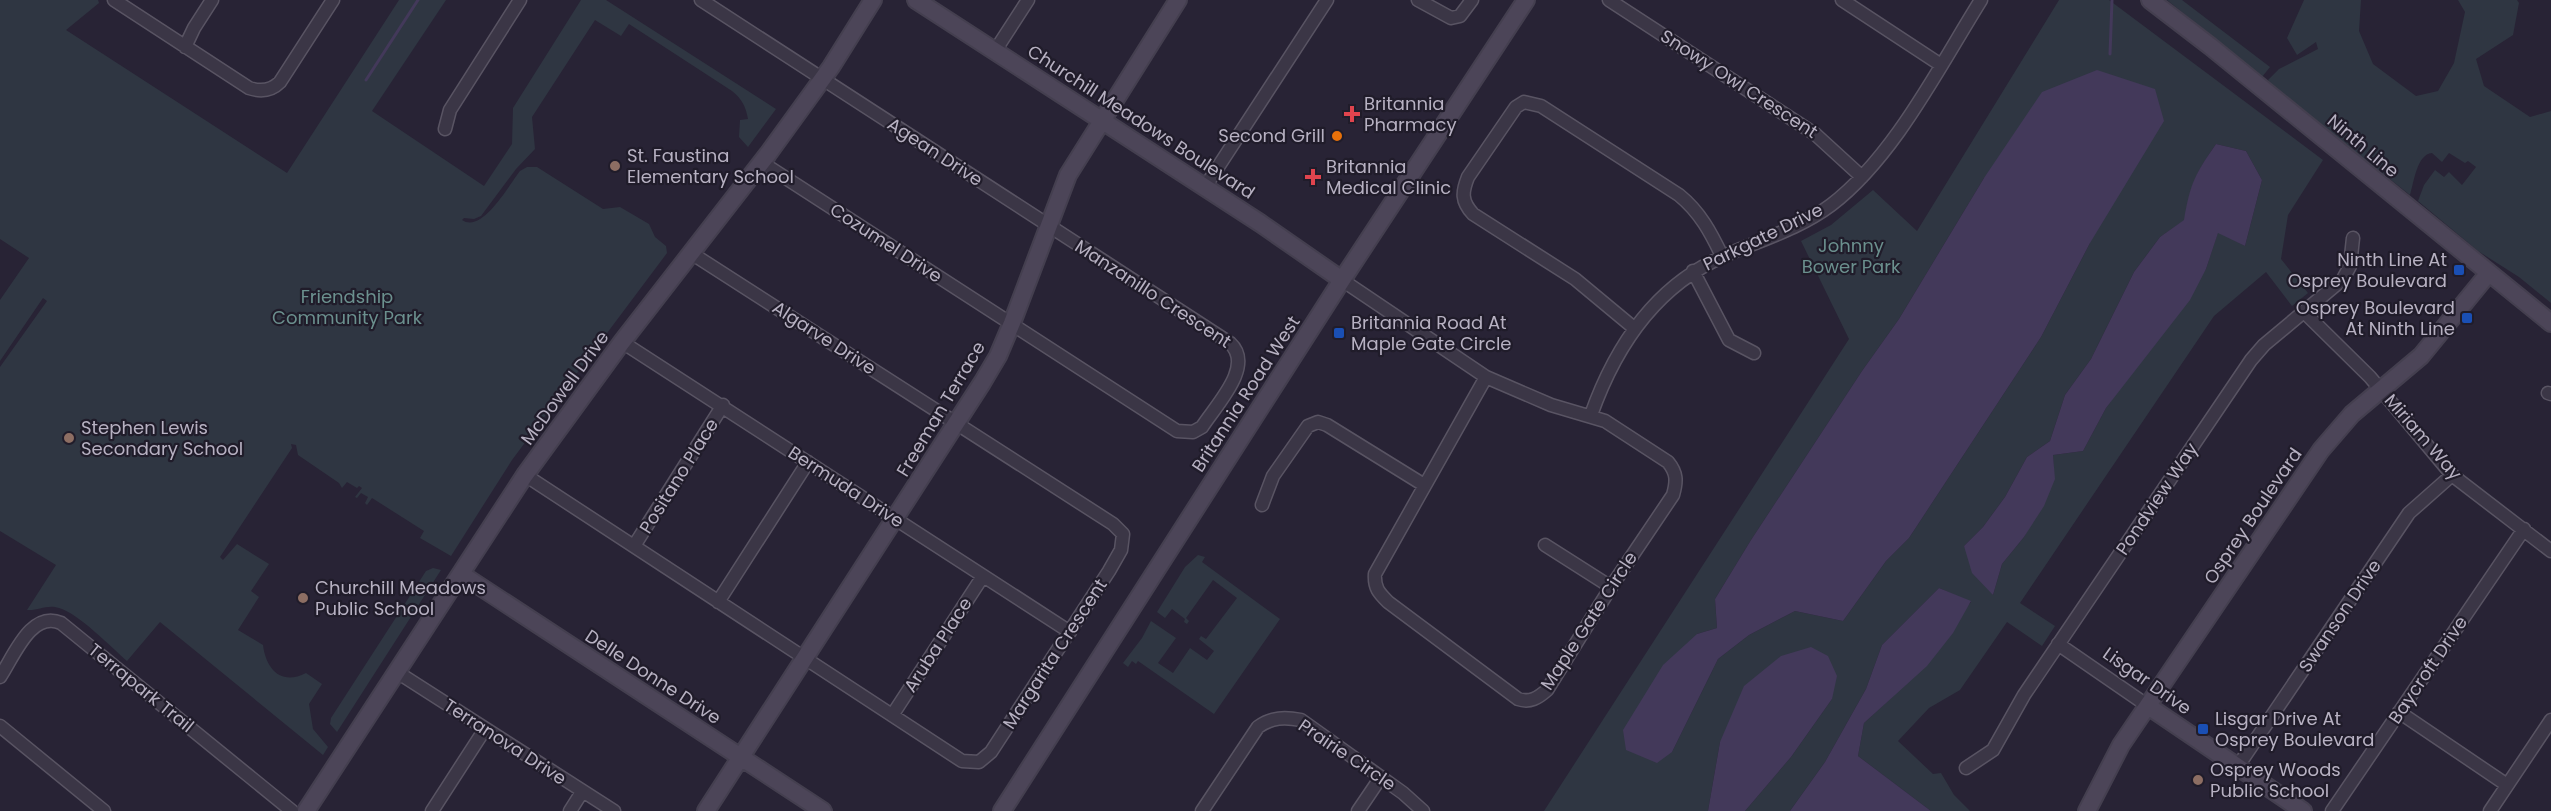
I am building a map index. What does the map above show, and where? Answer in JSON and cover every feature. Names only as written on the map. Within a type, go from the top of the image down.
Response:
[{"type":"street","points":[[114,0],[249,88],[259,91],[274,87],[333,0]]},
{"type":"street","points":[[185,47],[212,0]]},
{"type":"street","points":[[445,129],[450,110],[520,0]]},
{"type":"street","name":"Agean Drive","points":[[701,0],[1048,225]]},
{"type":"street","name":"McDowell Drive","points":[[306,811],[525,476],[622,342],[822,79],[873,0]]},
{"type":"street","name":"Churchill Meadows Boulevard","points":[[916,0],[1205,187],[1342,280]]},
{"type":"street","points":[[995,51],[1028,0]]},
{"type":"street","name":"Freeman Terrace","points":[[706,811],[998,356],[1068,175],[1178,0]]},
{"type":"street","points":[[1205,187],[1327,0]]},
{"type":"street","points":[[1418,0],[1451,18],[1460,16],[1472,0]]},
{"type":"street","name":"Britannia Road West","points":[[1002,811],[1342,280],[1526,0]]},
{"type":"street","name":"Snowy Owl Crescent","points":[[1609,0],[1815,134],[1862,177]]},
{"type":"street","points":[[1842,0],[1941,65]]},
{"type":"street","name":"Parkgate Drive","points":[[1591,415],[1602,383],[1634,328],[1660,298],[1694,271],[1722,256],[1785,231],[1809,218],[1831,204],[1862,177],[1887,149],[1981,0]]},
{"type":"street","name":"Ninth Line","points":[[2150,0],[2551,323]]},
{"type":"street","points":[[1634,328],[1588,288],[1473,214],[1462,200],[1463,189],[1468,177],[1516,108],[1524,102],[1541,106],[1679,195],[1704,221],[1722,256]]},
{"type":"street","name":"Cozumel Drive","points":[[761,162],[1012,323]]},
{"type":"street","name":"Manzanillo Crescent","points":[[1012,323],[1177,431],[1185,433],[1202,427],[1236,375],[1239,357],[1236,349],[1230,343],[1048,225]]},
{"type":"street","name":"Pondview Way","points":[[1966,768],[1993,750],[2024,694],[2251,360],[2264,345],[2343,279],[2350,266],[2353,238]]},
{"type":"street","name":"Algarve Drive","points":[[691,253],[957,423]]},
{"type":"street","points":[[1694,271],[1729,339],[1754,353]]},
{"type":"street","name":"Osprey Boulevard","points":[[2087,811],[2111,762],[2321,450],[2342,424],[2421,356],[2488,273]]},
{"type":"street","name":"Maple Gate Circle","points":[[1342,280],[1486,377],[1551,405],[1591,415],[1605,422],[1668,462],[1675,472],[1676,484],[1673,495],[1611,587],[1547,690],[1537,699],[1526,701],[1518,699],[1378,592],[1375,583],[1375,574],[1486,377]]},
{"type":"street","name":"Miriam Way","points":[[2304,312],[2382,390],[2452,475],[2551,551]]},
{"type":"street","name":"Bermuda Drive","points":[[622,342],[723,405],[1070,632]]},
{"type":"street","name":"Positano Place","points":[[634,546],[723,405]]},
{"type":"street","name":"Margarita Crescent","points":[[805,657],[962,761],[979,762],[991,752],[1070,632],[1121,550],[1123,534],[1113,524],[957,423]]},
{"type":"street","points":[[1262,505],[1279,468],[1308,426],[1318,423],[1327,425],[1424,485]]},
{"type":"street","points":[[718,602],[808,462]]},
{"type":"street","name":"Swanson Drive","points":[[2238,766],[2409,513],[2452,475]]},
{"type":"street","points":[[525,476],[805,657]]},
{"type":"street","name":"Baycroft Drive","points":[[2332,811],[2524,529]]},
{"type":"street","points":[[1545,545],[1611,587]]},
{"type":"street","name":"Delle Donne Drive","points":[[461,574],[823,811]]},
{"type":"street","name":"Aruba Place","points":[[893,714],[983,576]]},
{"type":"street","name":"Terrapark Trail","points":[[0,677],[31,629],[40,621],[52,619],[62,622],[292,811]]},
{"type":"street","name":"Lisgar Drive","points":[[2058,644],[2303,811]]},
{"type":"street","name":"Terranova Drive","points":[[397,672],[614,811]]},
{"type":"street","points":[[2399,712],[2507,785]]},
{"type":"street","name":"Prairie Circle","points":[[1202,811],[1258,727],[1265,722],[1282,717],[1301,720],[1424,811]]},
{"type":"street","points":[[2490,811],[2551,720]]},
{"type":"street","points":[[0,726],[104,811]]},
{"type":"street","points":[[432,811],[485,729]]},
{"type":"street","points":[[1358,811],[1381,777]]},
{"type":"street","points":[[570,811],[582,792]]},
{"type":"green space","name":"Friendship Community Park","points":[[0,0],[98,0],[99,3],[66,30],[287,173],[399,0],[446,0],[372,111],[484,186],[512,144],[513,108],[581,0],[606,0],[776,109],[748,147],[739,137],[740,120],[748,119],[746,111],[741,100],[732,91],[629,24],[621,36],[595,20],[532,117],[535,149],[516,169],[481,216],[462,220],[470,222],[478,220],[494,206],[520,171],[527,167],[537,167],[603,209],[620,207],[649,224],[655,237],[666,246],[667,253],[512,460],[451,556],[420,538],[424,531],[372,498],[367,505],[365,503],[368,497],[361,493],[357,498],[355,497],[362,488],[359,486],[357,488],[347,482],[342,488],[339,483],[298,455],[296,445],[291,444],[292,448],[220,557],[223,560],[237,544],[269,564],[251,591],[259,597],[238,630],[263,645],[267,661],[276,673],[282,676],[297,677],[306,673],[322,684],[309,704],[313,729],[328,747],[323,755],[160,622],[127,661],[85,623],[67,611],[50,607],[27,610],[56,565],[0,531],[0,367],[47,301],[43,298],[0,361],[0,300],[29,258],[0,239]]},
{"type":"green space","name":"Johnny Bower Park","points":[[2059,0],[2109,0],[2323,160],[2288,215],[2281,259],[2308,293],[2292,306],[2266,272],[2214,316],[2020,603],[2055,626],[2042,646],[2007,622],[1960,690],[1929,708],[1898,741],[1933,774],[1941,773],[1954,795],[1970,811],[1931,811],[1858,756],[1864,723],[1889,700],[1971,602],[1939,588],[1882,645],[1866,689],[1825,762],[1790,811],[1745,811],[1791,757],[1832,699],[1720,742],[1708,811],[1544,811],[1849,339],[1801,241],[1831,225],[1873,190],[1917,231]],"holes":[[[2216,144],[2246,151],[2262,180],[2245,246],[2218,232],[2206,269],[2106,408],[2083,451],[2053,455],[2054,479],[2024,537],[2002,564],[1993,595],[1964,546],[1983,527],[2005,497],[2027,457],[2050,441],[2065,395],[2091,359],[2134,272],[2160,237],[2185,220],[2195,180]],[[1984,178],[2090,243],[2041,337],[1909,538],[1886,561],[1843,621],[1795,611],[1749,635],[1718,659],[1672,752],[1697,634],[1717,628],[1715,599],[1862,371],[1899,319]]]},
{"type":"green space","points":[[2167,0],[2182,0],[2270,67],[2262,77]]},
{"type":"green space","points":[[2304,0],[2361,0],[2359,31],[2373,64],[2416,96],[2438,91],[2454,63],[2465,12],[2458,0],[2517,0],[2519,3],[2513,35],[2476,59],[2484,86],[2530,117],[2551,111],[2551,303],[2519,277],[2478,251],[2418,201],[2424,185],[2435,170],[2444,177],[2449,172],[2462,185],[2476,167],[2449,153],[2442,162],[2432,153],[2427,155],[2417,170],[2410,195],[2272,86],[2268,80],[2279,69],[2318,49],[2316,42],[2297,55],[2287,38]]},
{"type":"green space","points":[[1198,555],[1205,557],[1202,562],[1280,619],[1214,714],[1138,661],[1136,664],[1132,661],[1128,667],[1123,663],[1142,638],[1151,621],[1176,638],[1158,663],[1173,673],[1190,648],[1207,660],[1214,651],[1199,639],[1201,636],[1206,639],[1237,598],[1213,580],[1186,618],[1189,621],[1187,624],[1184,622],[1185,619],[1172,609],[1165,618],[1157,612],[1185,567]]},
{"type":"green space","points":[[433,568],[441,570],[337,732],[330,724],[331,718],[426,571]]},
{"type":"shaded area","points":[[2097,70],[2155,89],[2164,121],[2090,243],[2041,337],[1909,538],[1886,561],[1843,621],[1795,611],[1749,635],[1718,659],[1672,752],[1657,763],[1626,750],[1623,730],[1663,665],[1697,634],[1717,628],[1715,599],[1862,371],[1899,319],[1984,178],[2042,92]]},
{"type":"shaded area","points":[[2216,144],[2246,151],[2262,180],[2245,246],[2218,233],[2206,269],[2190,300],[2106,408],[2083,451],[2053,455],[2055,479],[2044,506],[2024,537],[2002,564],[1993,595],[1972,573],[1964,546],[1983,527],[2005,497],[2027,457],[2050,441],[2065,395],[2091,359],[2134,272],[2160,237],[2184,220],[2194,180]]},
{"type":"shaded area","points":[[1939,588],[1971,601],[1953,633],[1927,666],[1864,723],[1858,756],[1931,811],[1790,811],[1825,762],[1866,689],[1882,645]]},
{"type":"shaded area","points":[[1811,647],[1828,656],[1837,676],[1832,699],[1791,757],[1745,811],[1708,811],[1720,742],[1744,686],[1781,656]]},
{"type":"waterway","points":[[366,80],[418,0]]},
{"type":"waterway","points":[[2110,54],[2112,0]]},
{"type":"place","name":"Britannia Pharmacy","points":[[1352,114]]},
{"type":"place","name":"Second Grill","points":[[1337,136]]},
{"type":"place","name":"St. Faustina Elementary School","points":[[615,166]]},
{"type":"place","name":"Britannia Medical Clinic","points":[[1313,177]]},
{"type":"place","name":"Ninth Line At Osprey Boulevard","points":[[2459,270]]},
{"type":"place","name":"Osprey Boulevard At Ninth Line","points":[[2467,318]]},
{"type":"place","name":"Britannia Road At Maple Gate Circle","points":[[1339,333]]},
{"type":"place","name":"Stephen Lewis Secondary School","points":[[69,438]]},
{"type":"place","name":"Churchill Meadows Public School","points":[[303,598]]},
{"type":"place","name":"Lisgar Drive At Osprey Boulevard","points":[[2203,729]]},
{"type":"place","name":"Osprey Woods Public School","points":[[2198,780]]}]
